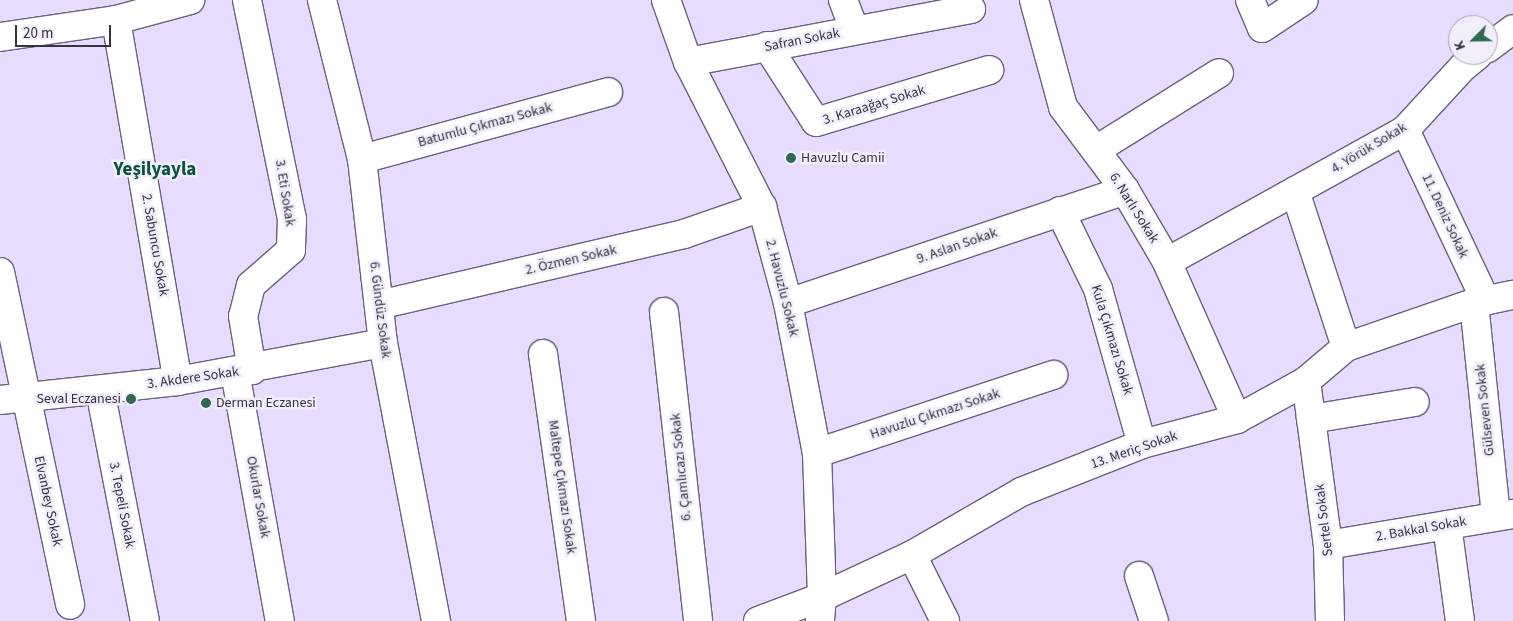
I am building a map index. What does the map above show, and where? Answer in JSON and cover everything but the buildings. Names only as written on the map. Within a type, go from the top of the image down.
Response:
[{"type":"street","points":[[0,37],[116,20],[190,0]]},
{"type":"street","name":"3. Eti Sokak","points":[[244,371],[243,316],[252,285],[291,250],[292,219],[247,0]]},
{"type":"street","name":"2. Havuzlu Sokak","points":[[666,0],[688,62],[762,207],[788,303],[817,454],[821,609]]},
{"type":"street","points":[[843,0],[854,29]]},
{"type":"street","name":"6. Narlı Sokak","points":[[1034,0],[1063,107],[1125,190],[1167,262],[1237,419]]},
{"type":"street","points":[[1250,0],[1262,28],[1304,0]]},
{"type":"street","name":"6. Gündüz Sokak","points":[[325,1],[362,159],[383,343],[436,621]]},
{"type":"street","name":"Safran Sokak","points":[[688,62],[854,29],[914,9],[971,9]]},
{"type":"street","name":"2. Sabuncu Sokak","points":[[116,20],[178,382]]},
{"type":"street","points":[[1498,40],[1513,29]]},
{"type":"street","name":"3. Karaağaç Sokak","points":[[767,46],[816,122],[989,70]]},
{"type":"street","name":"4. Yörük Sokak","points":[[1167,262],[1405,130],[1466,65]]},
{"type":"street","points":[[1096,150],[1219,73]]},
{"type":"street","name":"Batumlu Çıkmazı Sokak","points":[[362,159],[608,92]]},
{"type":"street","name":"11. Deniz Sokak","points":[[1405,130],[1480,302]]},
{"type":"street","name":"9. Aslan Sokak","points":[[788,303],[1125,190]]},
{"type":"street","points":[[1295,191],[1346,347]]},
{"type":"street","name":"2. Özmen Sokak","points":[[379,306],[684,234],[762,207]]},
{"type":"street","name":"Kula Çıkmazı Sokak","points":[[1060,212],[1098,289],[1142,444]]},
{"type":"street","name":"Elvanbey Sokak","points":[[0,272],[12,399],[70,605]]},
{"type":"street","name":"13. Meriç Sokak","points":[[758,621],[821,609],[1022,492],[1142,444],[1237,419],[1306,381],[1346,347],[1480,302],[1513,295]]},
{"type":"street","name":"Gülseven Sokak","points":[[1480,302],[1504,515]]},
{"type":"street","name":"6. Çamlıcazı Sokak","points":[[664,312],[698,621]]},
{"type":"street","name":"3. Akdere Sokak","points":[[12,399],[178,382],[244,371],[383,343]]},
{"type":"street","name":"Maltepe Çıkmazı Sokak","points":[[543,354],[582,621]]},
{"type":"street","name":"Okurlar Sokak","points":[[244,371],[280,621]]},
{"type":"street","name":"Havuzlu Çıkmazı Sokak","points":[[817,454],[1053,375]]},
{"type":"street","name":"Sertel Sokak","points":[[1306,381],[1328,546],[1330,621]]},
{"type":"street","name":"3. Tepeli Sokak","points":[[100,390],[145,621]]},
{"type":"street","points":[[1311,419],[1415,402]]},
{"type":"street","name":"2. Bakkal Sokak","points":[[1328,546],[1504,515]]},
{"type":"street","points":[[1447,524],[1460,621]]},
{"type":"street","points":[[912,555],[945,621]]},
{"type":"street","points":[[1139,576],[1154,621]]},
{"type":"place","name":"Havuzlu Camii","points":[[791,158]]},
{"type":"place","name":"Seval Eczanesi","points":[[131,399]]},
{"type":"place","name":"Derman Eczanesi","points":[[206,403]]},
{"type":"district","name":"Yeşilyayla","points":[[155,170]]}]
